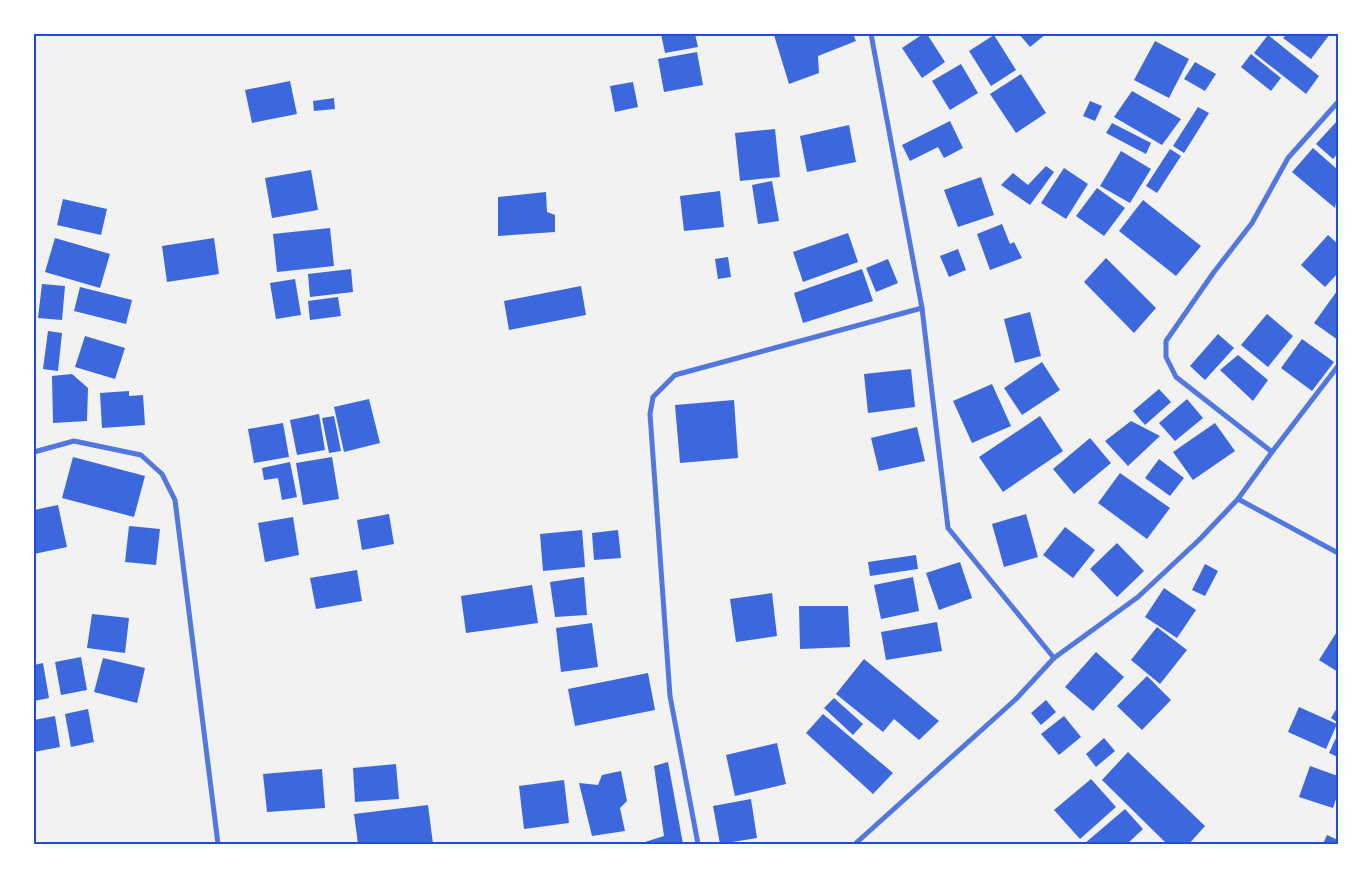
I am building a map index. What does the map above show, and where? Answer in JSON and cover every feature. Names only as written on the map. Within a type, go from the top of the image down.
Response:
[{"type":"street","points":[[871,34],[922,308],[948,528],[1054,658]]},
{"type":"street","points":[[1272,452],[1176,377],[1166,357],[1166,341],[1214,272],[1252,223],[1288,158],[1338,102]]},
{"type":"street","points":[[698,844],[670,696],[650,414],[653,397],[675,375],[922,308]]},
{"type":"street","points":[[855,844],[1016,700],[1054,658],[1138,597],[1199,540],[1238,499],[1338,366]]},
{"type":"street","points":[[34,452],[74,440],[141,455],[162,474],[175,500],[218,844]]},
{"type":"street","points":[[1238,499],[1338,553]]},
{"type":"building","points":[[661,34],[695,34],[698,47],[665,53]]},
{"type":"building","points":[[853,34],[856,41],[818,56],[819,73],[789,84],[774,35]]},
{"type":"building","points":[[923,34],[927,34],[945,62],[922,78],[902,48]]},
{"type":"building","points":[[1019,34],[1046,34],[1030,47]]},
{"type":"building","points":[[1287,34],[1330,34],[1311,59],[1283,38]]},
{"type":"building","points":[[994,35],[1016,70],[991,86],[969,51]]},
{"type":"building","points":[[1268,35],[1319,76],[1306,94],[1254,53]]},
{"type":"building","points":[[1155,41],[1189,59],[1169,98],[1134,80]]},
{"type":"building","points":[[697,52],[703,85],[664,92],[658,59]]},
{"type":"building","points":[[1251,54],[1281,78],[1271,91],[1241,67]]},
{"type":"building","points":[[1195,62],[1216,74],[1205,91],[1184,79]]},
{"type":"building","points":[[961,64],[978,93],[950,110],[932,81]]},
{"type":"building","points":[[1021,74],[1046,113],[1016,133],[990,94]]},
{"type":"building","points":[[290,81],[297,114],[252,123],[245,90]]},
{"type":"building","points":[[633,82],[638,107],[615,112],[610,86]]},
{"type":"building","points":[[1132,91],[1181,119],[1162,145],[1114,117]]},
{"type":"building","points":[[334,98],[335,109],[314,111],[313,101]]},
{"type":"building","points":[[1090,101],[1102,106],[1095,121],[1083,116]]},
{"type":"building","points":[[1198,107],[1209,113],[1184,153],[1173,146]]},
{"type":"building","points":[[1338,120],[1338,153],[1333,159],[1316,144]]},
{"type":"building","points":[[950,121],[963,148],[944,158],[938,147],[910,161],[902,145]]},
{"type":"building","points":[[1112,123],[1151,143],[1146,154],[1106,133]]},
{"type":"building","points":[[849,125],[856,162],[807,172],[800,136]]},
{"type":"building","points":[[775,129],[780,177],[740,181],[735,133]]},
{"type":"building","points":[[1313,148],[1338,170],[1338,192],[1335,208],[1292,172]]},
{"type":"building","points":[[1170,149],[1181,156],[1157,193],[1146,186]]},
{"type":"building","points":[[1121,151],[1151,169],[1130,203],[1100,186]]},
{"type":"building","points":[[1046,166],[1054,172],[1030,205],[1001,185],[1013,173],[1028,185]]},
{"type":"building","points":[[1064,168],[1088,184],[1066,219],[1041,203]]},
{"type":"building","points":[[311,170],[318,210],[272,218],[265,178]]},
{"type":"building","points":[[981,177],[994,215],[958,227],[944,190]]},
{"type":"building","points":[[772,181],[779,221],[758,224],[752,185]]},
{"type":"building","points":[[1097,188],[1125,208],[1104,236],[1076,216]]},
{"type":"building","points":[[720,191],[724,227],[684,231],[680,196]]},
{"type":"building","points":[[546,192],[547,212],[555,215],[555,232],[498,236],[498,197]]},
{"type":"building","points":[[63,199],[107,209],[101,235],[57,225]]},
{"type":"building","points":[[1143,200],[1201,246],[1176,276],[1119,231]]},
{"type":"building","points":[[1002,224],[1010,244],[1014,242],[1022,258],[990,270],[977,234]]},
{"type":"building","points":[[330,228],[334,266],[277,272],[273,234]]},
{"type":"building","points":[[848,233],[858,262],[803,282],[793,252]]},
{"type":"building","points":[[1328,235],[1338,244],[1338,273],[1325,287],[1301,265]]},
{"type":"building","points":[[55,238],[110,254],[100,288],[45,272]]},
{"type":"building","points":[[214,238],[219,274],[167,282],[162,246]]},
{"type":"building","points":[[958,249],[966,270],[949,277],[940,256]]},
{"type":"building","points":[[728,257],[731,277],[718,279],[715,259]]},
{"type":"building","points":[[1106,258],[1156,308],[1134,333],[1084,282]]},
{"type":"building","points":[[888,259],[898,283],[876,292],[866,268]]},
{"type":"building","points":[[351,269],[353,292],[310,297],[308,274]]},
{"type":"building","points":[[862,269],[873,301],[803,323],[794,293]]},
{"type":"building","points":[[295,279],[301,315],[276,319],[270,283]]},
{"type":"building","points":[[42,284],[65,286],[62,320],[38,318]]},
{"type":"building","points":[[581,286],[586,315],[509,330],[504,301]]},
{"type":"building","points":[[80,287],[132,300],[126,324],[74,311]]},
{"type":"building","points":[[1338,292],[1338,340],[1314,323]]},
{"type":"building","points":[[338,297],[341,316],[310,320],[308,301]]},
{"type":"building","points":[[1030,312],[1041,356],[1015,363],[1004,319]]},
{"type":"building","points":[[1267,314],[1293,336],[1268,367],[1241,345]]},
{"type":"building","points":[[48,331],[62,333],[58,371],[43,369]]},
{"type":"building","points":[[1218,334],[1234,348],[1205,380],[1190,366]]},
{"type":"building","points":[[85,336],[125,348],[115,379],[75,367]]},
{"type":"building","points":[[1302,339],[1334,362],[1312,391],[1281,368]]},
{"type":"building","points":[[1238,355],[1268,380],[1253,401],[1220,370]]},
{"type":"building","points":[[1042,362],[1060,390],[1022,415],[1004,388]]},
{"type":"building","points":[[911,369],[915,407],[868,413],[864,374]]},
{"type":"building","points":[[72,374],[88,388],[87,421],[53,423],[52,376]]},
{"type":"building","points":[[992,384],[1011,426],[972,443],[953,401]]},
{"type":"building","points":[[1159,389],[1171,402],[1145,425],[1133,411]]},
{"type":"building","points":[[129,391],[129,396],[143,395],[145,425],[102,428],[100,393]]},
{"type":"building","points":[[369,399],[380,443],[344,452],[334,407]]},
{"type":"building","points":[[1187,399],[1203,418],[1175,441],[1159,423]]},
{"type":"building","points":[[734,400],[738,458],[680,463],[675,405]]},
{"type":"building","points":[[319,414],[325,450],[297,455],[290,420]]},
{"type":"building","points":[[334,416],[341,451],[329,453],[322,418]]},
{"type":"building","points":[[1040,416],[1063,451],[1003,492],[979,457]]},
{"type":"building","points":[[1131,421],[1160,436],[1128,466],[1105,441]]},
{"type":"building","points":[[283,423],[289,457],[254,463],[248,429]]},
{"type":"building","points":[[1215,423],[1235,451],[1193,480],[1173,452]]},
{"type":"building","points":[[917,427],[925,461],[879,471],[871,438]]},
{"type":"building","points":[[1090,438],[1111,463],[1074,494],[1053,469]]},
{"type":"building","points":[[73,457],[145,476],[134,517],[62,498]]},
{"type":"building","points":[[332,457],[339,499],[303,505],[296,463]]},
{"type":"building","points":[[1159,459],[1184,478],[1170,496],[1145,478]]},
{"type":"building","points":[[290,462],[297,497],[282,500],[278,478],[264,480],[262,468]]},
{"type":"building","points":[[1120,473],[1170,508],[1147,539],[1098,503]]},
{"type":"building","points":[[58,505],[67,547],[34,554],[34,510]]},
{"type":"building","points":[[389,514],[394,544],[362,550],[357,520]]},
{"type":"building","points":[[1026,514],[1038,557],[1004,567],[992,524]]},
{"type":"building","points":[[293,517],[299,555],[265,562],[258,523]]},
{"type":"building","points":[[129,526],[160,529],[156,565],[125,562]]},
{"type":"building","points":[[1065,527],[1095,550],[1073,578],[1043,555]]},
{"type":"building","points":[[582,530],[585,567],[543,571],[540,534]]},
{"type":"building","points":[[618,530],[621,558],[594,560],[592,533]]},
{"type":"building","points":[[1117,543],[1144,571],[1117,597],[1090,569]]},
{"type":"building","points":[[916,555],[918,569],[870,576],[868,562]]},
{"type":"building","points":[[960,562],[972,598],[939,610],[926,573]]},
{"type":"building","points":[[1205,564],[1218,571],[1205,596],[1192,590]]},
{"type":"building","points":[[357,570],[362,601],[316,609],[310,578]]},
{"type":"building","points":[[584,577],[587,615],[555,617],[550,582]]},
{"type":"building","points":[[913,577],[919,611],[881,619],[874,585]]},
{"type":"building","points":[[532,585],[538,623],[466,633],[461,596]]},
{"type":"building","points":[[1164,588],[1196,610],[1177,638],[1145,617]]},
{"type":"building","points":[[772,593],[777,636],[736,642],[730,599]]},
{"type":"building","points":[[799,606],[848,606],[850,647],[800,649]]},
{"type":"building","points":[[92,614],[129,618],[125,653],[87,648]]},
{"type":"building","points":[[937,622],[942,651],[886,660],[881,632]]},
{"type":"building","points":[[592,623],[598,667],[561,672],[556,628]]},
{"type":"building","points":[[1157,627],[1187,650],[1160,684],[1131,660]]},
{"type":"building","points":[[1338,630],[1338,672],[1319,660]]},
{"type":"building","points":[[1096,652],[1124,677],[1093,711],[1065,687]]},
{"type":"building","points":[[81,657],[87,690],[61,695],[55,662]]},
{"type":"building","points":[[103,658],[145,668],[137,703],[94,692]]},
{"type":"building","points":[[864,659],[939,721],[919,740],[894,719],[883,732],[836,694]]},
{"type":"building","points":[[43,663],[49,698],[34,701],[34,665]]},
{"type":"building","points":[[648,673],[655,710],[575,726],[568,689]]},
{"type":"building","points":[[1147,676],[1171,700],[1142,730],[1117,706]]},
{"type":"building","points":[[834,698],[863,724],[853,735],[824,708]]},
{"type":"building","points":[[1046,700],[1056,712],[1041,725],[1031,713]]},
{"type":"building","points":[[1338,706],[1338,723],[1331,718]]},
{"type":"building","points":[[1299,707],[1337,724],[1326,749],[1288,732]]},
{"type":"building","points":[[88,709],[94,742],[71,747],[65,714]]},
{"type":"building","points":[[823,714],[893,773],[873,794],[806,733]]},
{"type":"building","points":[[55,716],[60,747],[34,752],[34,720]]},
{"type":"building","points":[[1064,716],[1081,737],[1059,755],[1041,734]]},
{"type":"building","points":[[1104,738],[1115,751],[1096,767],[1086,754]]},
{"type":"building","points":[[1336,738],[1338,739],[1338,757],[1329,753]]},
{"type":"building","points":[[777,743],[786,784],[735,796],[726,755]]},
{"type":"building","points":[[1128,752],[1205,826],[1189,844],[1167,844],[1102,780]]},
{"type":"building","points":[[668,762],[683,844],[645,844],[645,842],[664,836],[654,766]]},
{"type":"building","points":[[396,764],[399,799],[355,802],[353,768]]},
{"type":"building","points":[[1310,766],[1338,776],[1338,793],[1333,808],[1299,797]]},
{"type":"building","points":[[322,769],[325,808],[267,812],[263,774]]},
{"type":"building","points":[[621,771],[627,801],[620,808],[625,831],[592,836],[579,783],[598,785],[602,775]]},
{"type":"building","points":[[1091,779],[1116,807],[1080,839],[1054,810]]},
{"type":"building","points":[[564,780],[569,823],[524,829],[519,786]]},
{"type":"building","points":[[751,799],[757,838],[720,844],[713,806]]},
{"type":"building","points":[[428,805],[433,844],[358,844],[354,814]]},
{"type":"building","points":[[1125,809],[1143,829],[1127,844],[1084,844]]},
{"type":"building","points":[[1327,835],[1338,840],[1338,844],[1323,844]]}]
